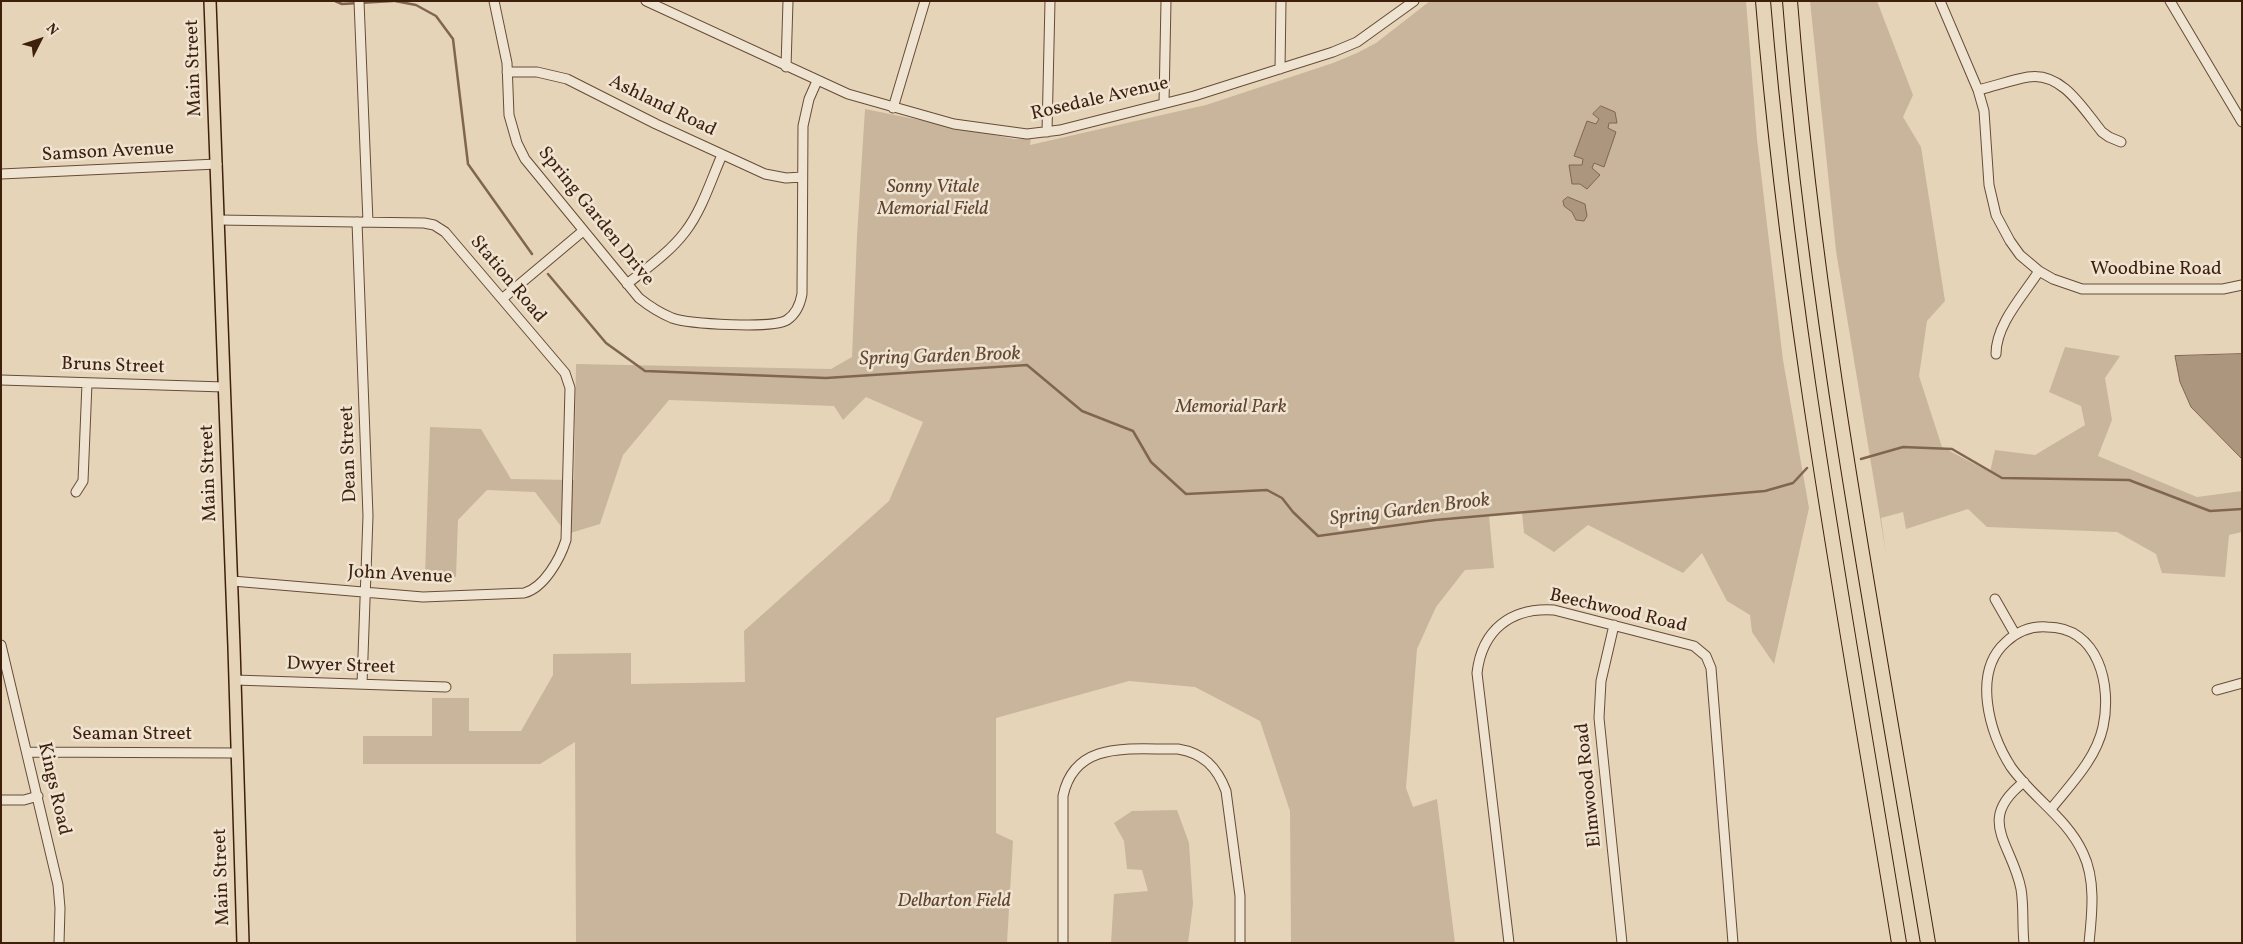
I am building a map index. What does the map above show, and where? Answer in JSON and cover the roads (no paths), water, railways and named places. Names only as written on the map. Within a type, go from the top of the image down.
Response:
[{"type":"highway","points":[[1763,1],[1775,126],[1800,324],[1899,943]]},
{"type":"highway","points":[[1790,1],[1814,225],[1841,415],[1928,943]]},
{"type":"main road","name":"Main Street","points":[[210,1],[232,581],[243,943]]},
{"type":"street","name":"Spring Garden Drive","points":[[494,1],[503,38],[510,115],[517,143],[533,172],[627,284],[650,306],[674,318],[687,321],[774,325],[788,320],[798,308],[802,294],[803,126],[809,99],[817,82]]},
{"type":"street","name":"Rosedale Avenue","points":[[646,1],[817,82],[848,94],[954,124],[1014,133],[1047,132],[1164,103],[1222,88],[1346,48],[1367,36],[1414,1]]},
{"type":"street","points":[[786,67],[788,1]]},
{"type":"street","points":[[893,108],[925,1]]},
{"type":"street","points":[[1047,132],[1050,1]]},
{"type":"street","points":[[1164,103],[1166,1]]},
{"type":"street","points":[[1280,69],[1281,1]]},
{"type":"street","points":[[1398,1],[1398,13]]},
{"type":"street","name":"Woodbine Road","points":[[1940,1],[1978,90],[1987,133],[1989,185],[1996,215],[2020,255],[2039,271],[2067,285],[2098,290],[2223,289],[2242,285]]},
{"type":"street","points":[[2170,1],[2242,122]]},
{"type":"street","points":[[359,5],[368,222]]},
{"type":"street","name":"Ashland Road","points":[[507,72],[537,72],[567,78],[656,124],[765,174],[786,178],[802,177]]},
{"type":"street","points":[[1978,90],[2028,77],[2049,79],[2064,88],[2102,132],[2121,142]]},
{"type":"street","points":[[627,284],[677,242],[686,231],[693,220],[722,154]]},
{"type":"street","name":"Samson Avenue","points":[[1,174],[217,164]]},
{"type":"street","name":"Station Road","points":[[218,220],[424,223],[442,230],[565,373],[568,380],[567,531],[562,550],[553,565]]},
{"type":"street","name":"Dean Street","points":[[357,222],[368,516],[362,684]]},
{"type":"street","points":[[502,299],[583,231]]},
{"type":"street","points":[[1996,354],[1996,344],[2001,330],[2039,271]]},
{"type":"street","name":"Bruns Street","points":[[1,380],[224,387]]},
{"type":"street","points":[[76,492],[83,481],[87,382]]},
{"type":"street","name":"John Avenue","points":[[232,581],[436,597],[524,593],[539,585],[553,565]]},
{"type":"street","points":[[1995,599],[2016,634]]},
{"type":"street","name":"Beechwood Road","points":[[1509,943],[1478,681],[1479,662],[1487,640],[1501,624],[1531,610],[1554,610],[1694,646],[1701,650],[1709,661],[1733,943]]},
{"type":"street","name":"Elmwood Road","points":[[1614,625],[1602,681],[1599,710],[1622,943]]},
{"type":"street","points":[[2051,809],[2079,775],[2100,739],[2105,706],[2102,670],[2090,647],[2074,634],[2064,629],[2041,626],[2016,634],[2000,647],[1993,656],[1986,683],[1992,722],[1998,740],[2012,768],[2051,809],[2077,841],[2090,871],[2089,943]]},
{"type":"street","name":"Kings Road","points":[[1,645],[58,885],[60,908],[59,943]]},
{"type":"street","name":"Dwyer Street","points":[[235,680],[446,688]]},
{"type":"street","points":[[2217,690],[2242,683]]},
{"type":"street","points":[[1063,943],[1063,796],[1070,776],[1082,762],[1103,752],[1178,749],[1189,751],[1209,762],[1216,770],[1225,789],[1240,896],[1240,943]]},
{"type":"street","name":"Seaman Street","points":[[27,752],[236,753]]},
{"type":"street","points":[[2024,782],[2004,800],[1999,826],[2021,888],[2024,943]]},
{"type":"street","points":[[1,800],[24,800],[38,796]]},
{"type":"waterway","name":"Spring Garden Brook","points":[[335,1],[342,4],[393,1]]},
{"type":"waterway","name":"Spring Garden Brook","points":[[395,1],[416,5],[436,16],[453,39],[468,164],[532,254]]},
{"type":"waterway","name":"Spring Garden Brook","points":[[548,274],[606,343],[645,371],[826,378],[1027,365],[1082,411],[1133,431],[1151,462],[1186,494],[1267,490],[1282,498],[1293,512],[1318,536],[1435,520],[1765,491],[1793,483],[1807,468]]},
{"type":"waterway","name":"Spring Garden Brook","points":[[1861,459],[1903,447],[1952,449],[2002,478],[2129,480],[2210,511],[2242,509]]},
{"type":"park label","name":"Sonny Vitale Memorial Field","points":[[933,200]]},
{"type":"park label","name":"Memorial Park","points":[[1231,409]]},
{"type":"park label","name":"Delbarton Field","points":[[954,903]]}]
